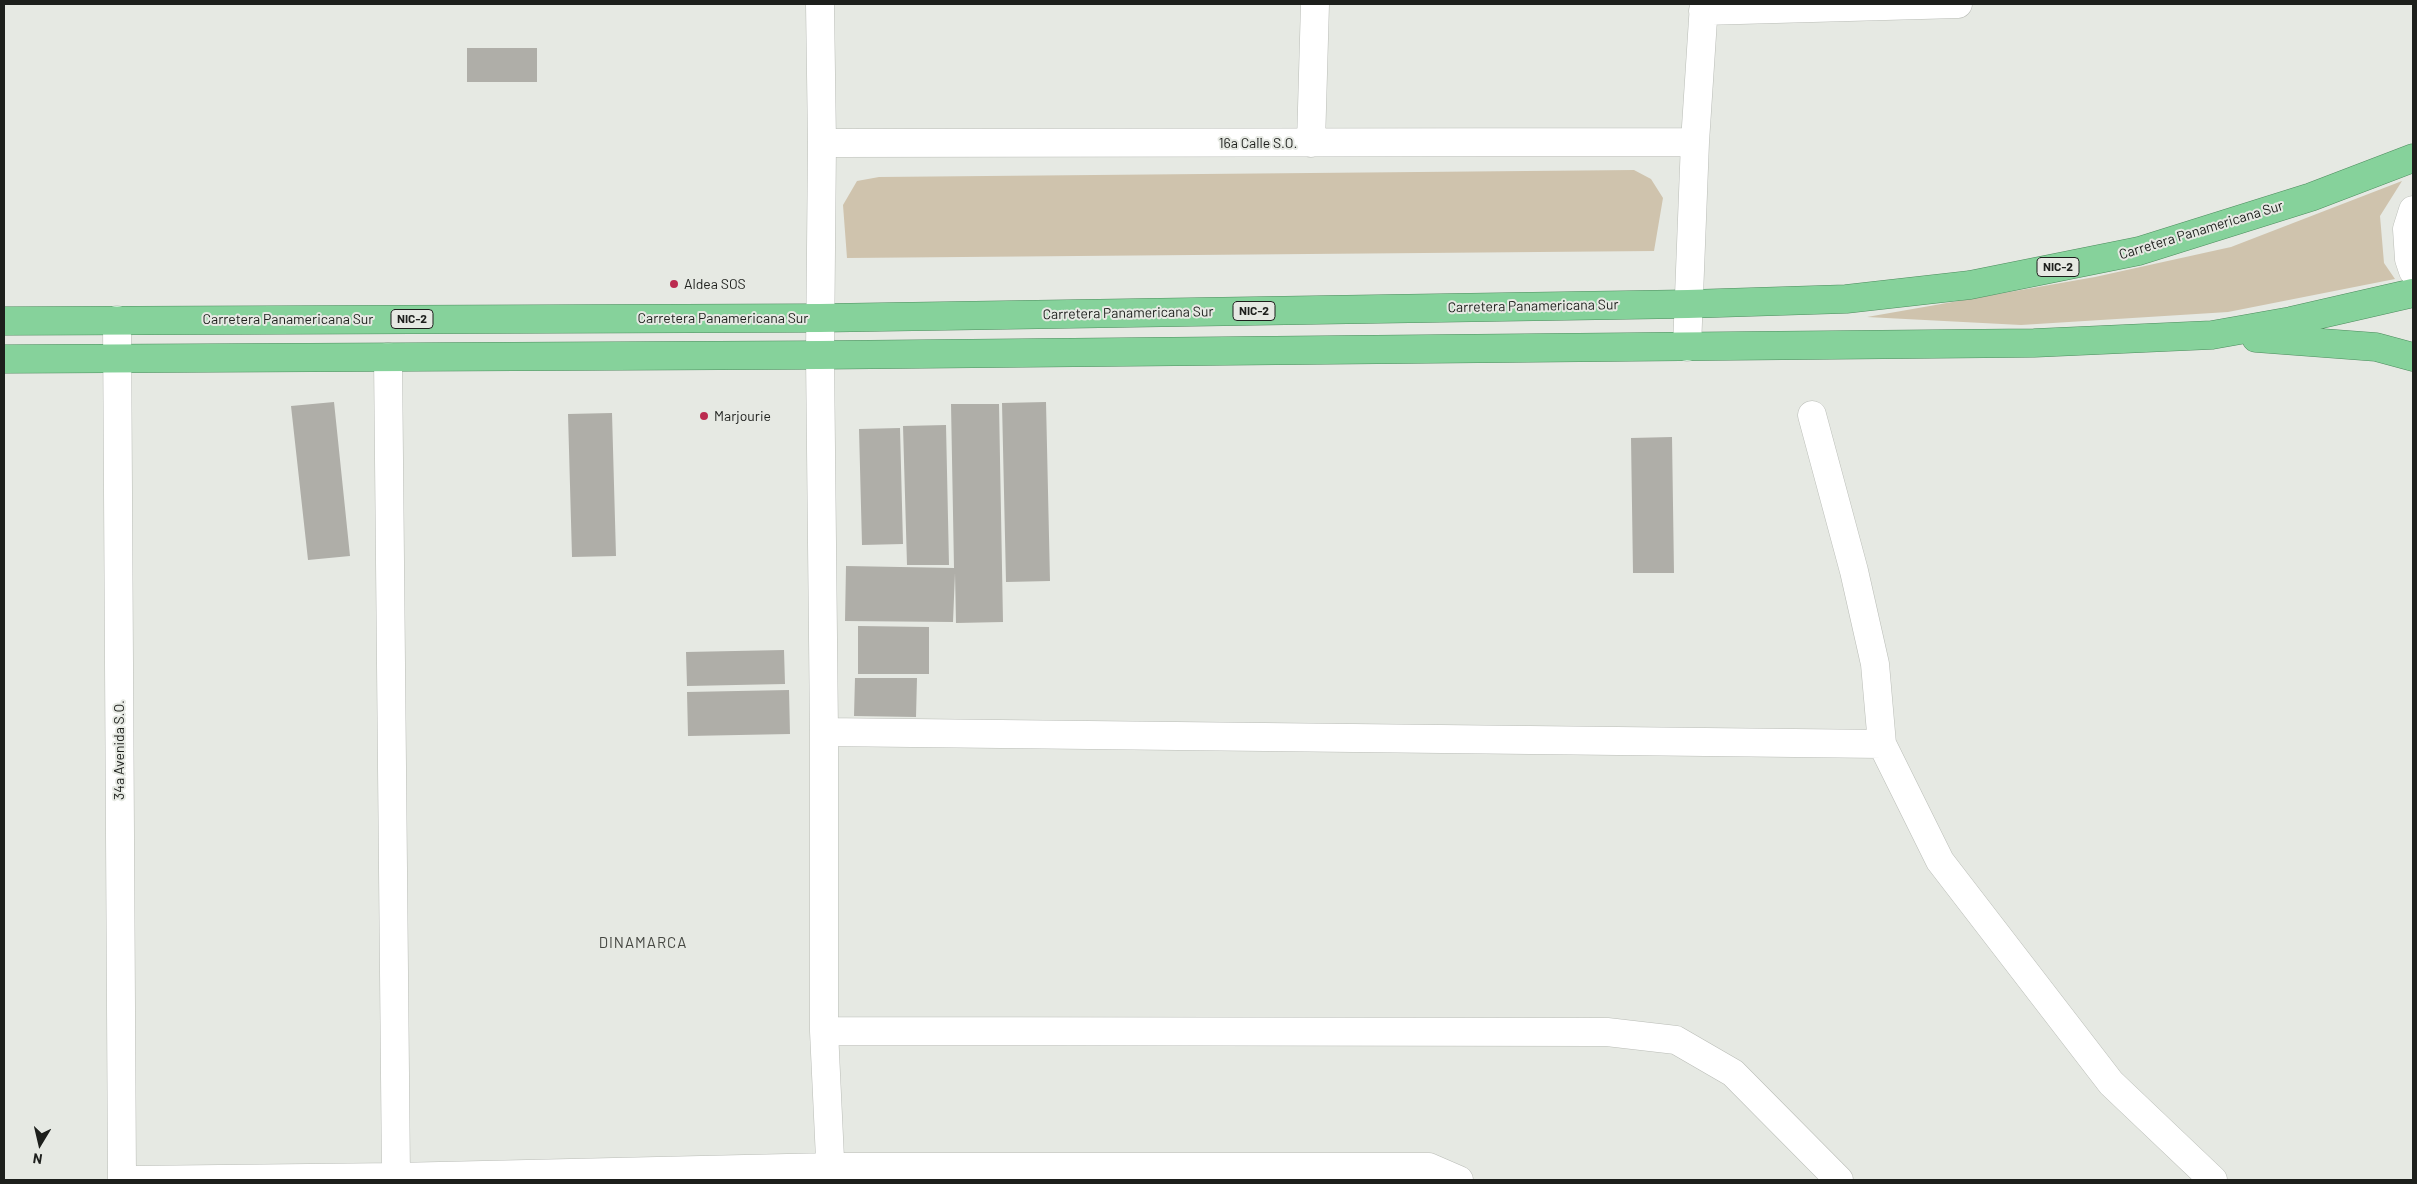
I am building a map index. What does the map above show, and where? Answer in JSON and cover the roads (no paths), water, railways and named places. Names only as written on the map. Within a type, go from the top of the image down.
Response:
[{"type":"highway","name":"Carretera Panamericana Sur","points":[[4,320],[820,318],[1688,304],[1846,299],[1960,286],[2139,251],[2311,196],[2413,158]]},
{"type":"highway","points":[[2212,335],[2292,321],[2413,293]]},
{"type":"highway","points":[[4,360],[1687,347],[2025,343],[2212,335],[2376,346],[2413,357]]},
{"type":"street","points":[[820,4],[824,1031],[831,1174]]},
{"type":"street","points":[[1311,143],[1315,4]]},
{"type":"street","points":[[1687,347],[1695,142],[1704,7],[1958,4]]},
{"type":"street","name":"16a Calle S.O.","points":[[822,143],[1695,142]]},
{"type":"street","points":[[2413,210],[2407,229],[2408,259],[2413,271]]},
{"type":"street","name":"34a Avenida S.O.","points":[[118,320],[122,1180]]},
{"type":"street","points":[[388,357],[396,1177]]},
{"type":"street","points":[[1812,415],[1854,571],[1874,664],[1882,744],[1940,861],[2111,1083],[2213,1180]]},
{"type":"street","points":[[824,732],[1882,744]]},
{"type":"street","points":[[824,1031],[1607,1032],[1676,1040],[1733,1073],[1839,1180]]},
{"type":"street","points":[[132,1180],[1429,1167],[1459,1180]]},
{"type":"place","name":"Aldea SOS","points":[[674,284]]},
{"type":"place","name":"Marjourie","points":[[704,416]]},
{"type":"district","name":"DINAMARCA","points":[[643,943]]}]
